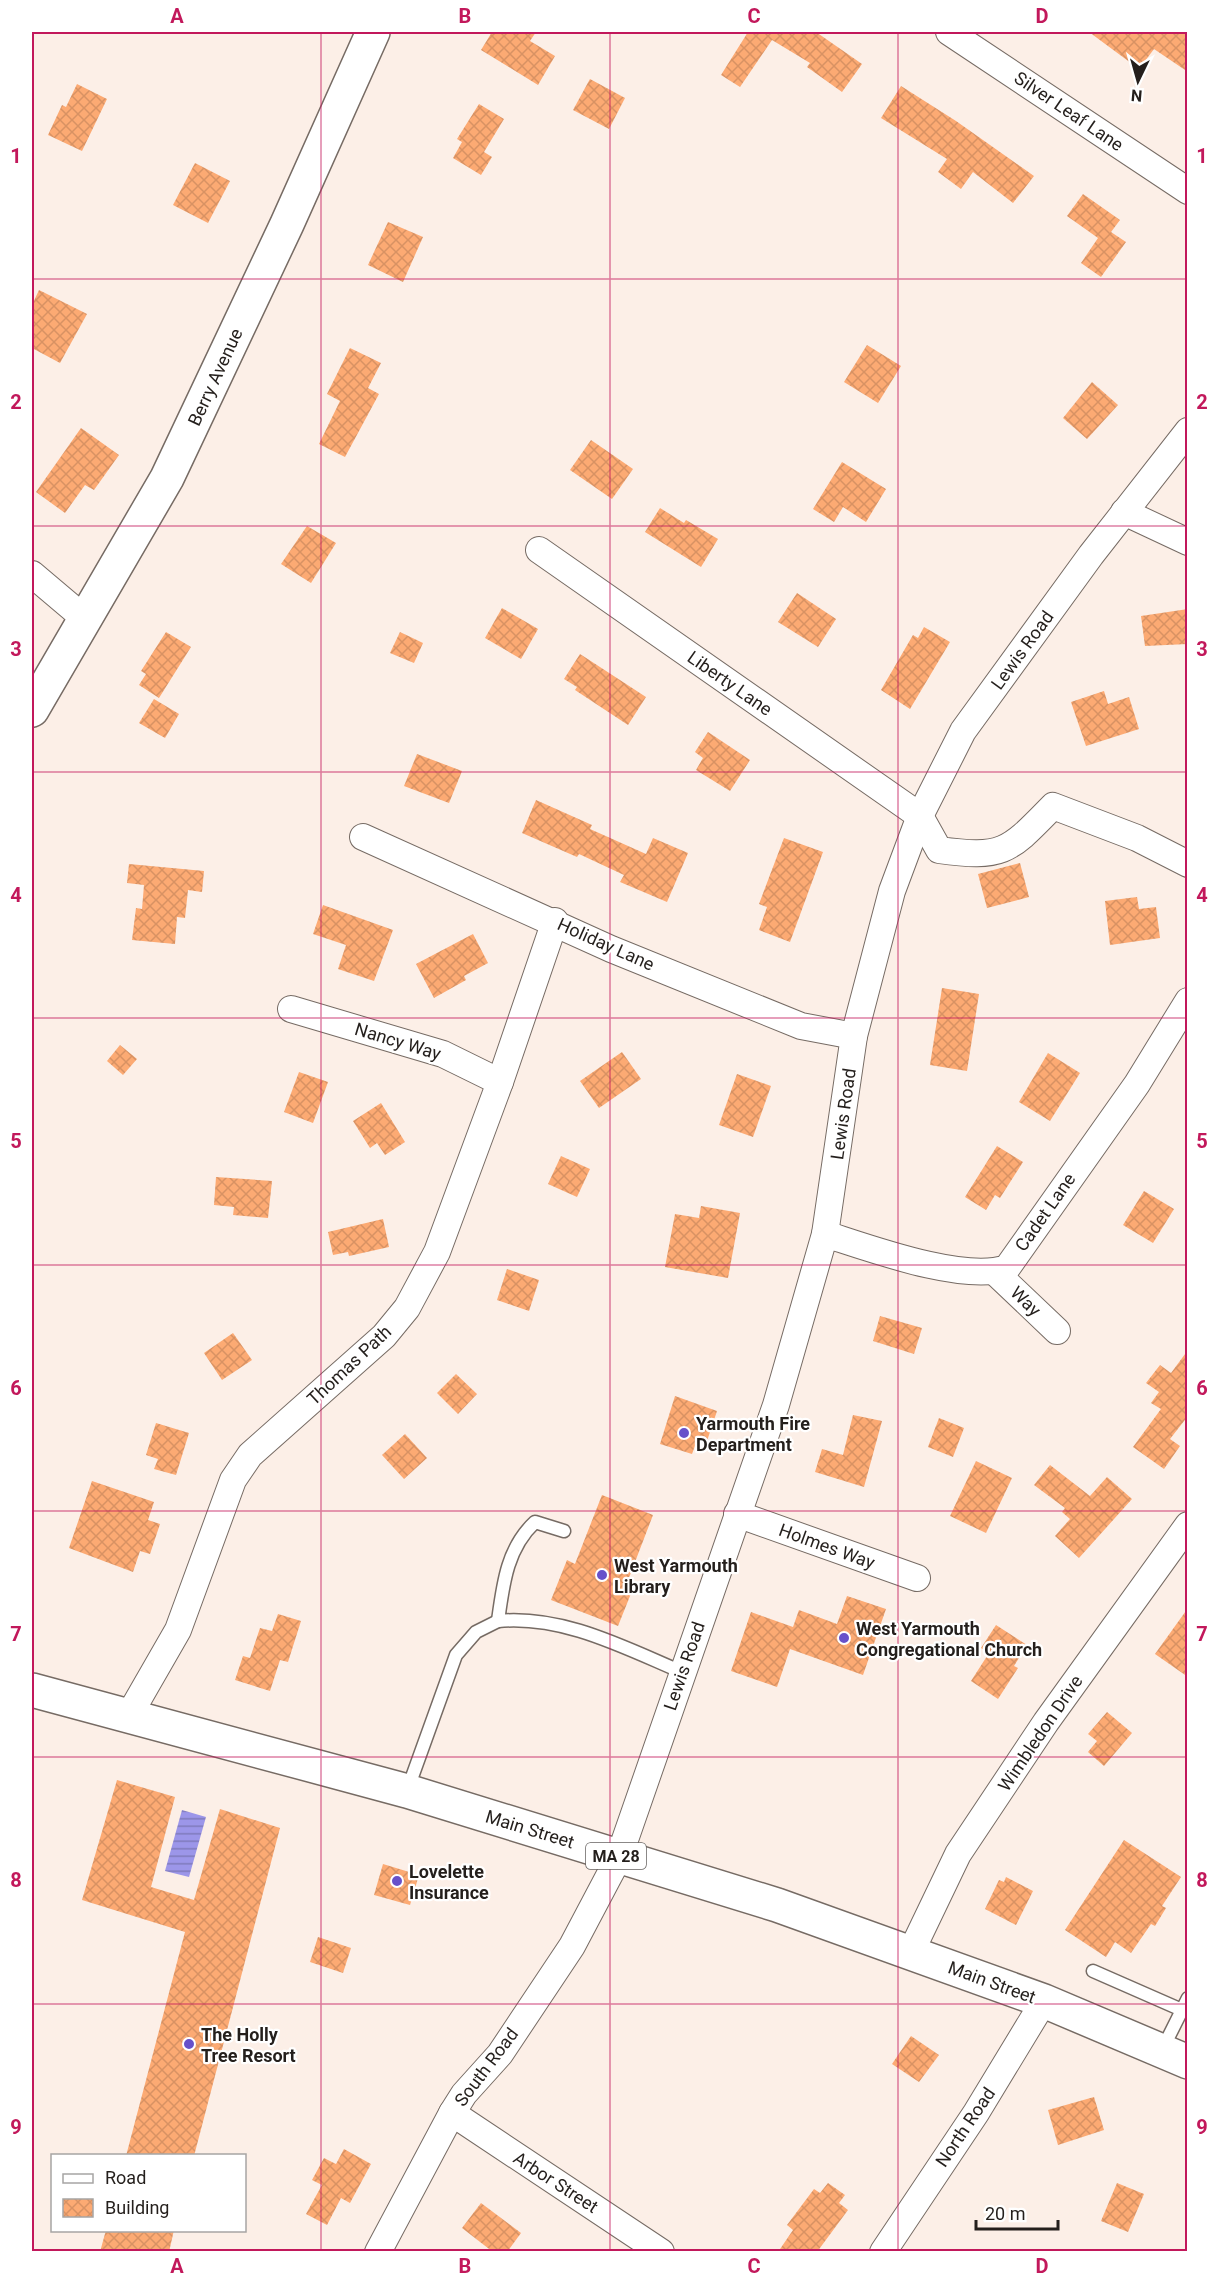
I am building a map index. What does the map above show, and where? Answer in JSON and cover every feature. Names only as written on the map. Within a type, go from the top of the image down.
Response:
[{"type":"main road","name":"Berry Avenue","points":[[32,710],[167,478],[287,224],[374,32]]},
{"type":"main road","name":"Main Street","points":[[32,1690],[407,1791],[777,1905],[1044,2001],[1174,2057]]},
{"type":"street","name":"Silver Leaf Lane","points":[[950,32],[1188,191]]},
{"type":"street","name":"Lewis Road","points":[[619,1857],[681,1672],[776,1405],[825,1233],[854,1036],[892,891],[920,816],[963,731],[1124,512],[1188,431]]},
{"type":"street","points":[[1124,512],[1188,542]]},
{"type":"street","name":"Liberty Lane","points":[[540,550],[920,816]]},
{"type":"street","points":[[32,574],[84,618]]},
{"type":"street","points":[[920,816],[939,850],[980,855],[1015,845],[1053,806],[1137,838],[1188,864]]},
{"type":"street","name":"Holiday Lane","points":[[363,837],[555,921],[611,949],[801,1026],[854,1036]]},
{"type":"street","name":"Thomas Path","points":[[128,1717],[178,1629],[233,1480],[250,1455],[384,1336],[407,1308],[437,1252],[501,1082],[555,921]]},
{"type":"street","name":"Cadet Lane","points":[[995,1272],[1007,1268],[1137,1084],[1188,1001]]},
{"type":"street","name":"Nancy Way","points":[[291,1009],[443,1054],[501,1082]]},
{"type":"street","points":[[825,1233],[872,1249],[969,1273],[995,1272]]},
{"type":"street","name":"Way","points":[[995,1272],[1057,1331]]},
{"type":"street","name":"Holmes Way","points":[[737,1514],[917,1578]]},
{"type":"street","name":"Wimbledon Drive","points":[[911,1952],[958,1854],[1046,1722],[1188,1525]]},
{"type":"street","name":"South Road","points":[[378,2252],[452,2113],[464,2094],[500,2054],[572,1946],[619,1857]]},
{"type":"street","name":"North Road","points":[[883,2252],[976,2113],[1044,2001]]},
{"type":"street","name":"Arbor Street","points":[[452,2113],[661,2252]]},
{"type":"lane","points":[[498,1621],[503,1580],[520,1536],[535,1521],[564,1531]]},
{"type":"lane","points":[[407,1791],[456,1655],[476,1632],[498,1621],[523,1619],[564,1625],[681,1672]]},
{"type":"lane","points":[[1093,1971],[1182,2010]]},
{"type":"lane","points":[[1174,2057],[1182,2010],[1188,1998]]},
{"type":"shaded area","points":[[182,1810],[206,1817],[189,1877],[165,1871]]},
{"type":"building","points":[[492,32],[536,32],[530,41],[555,56],[538,85],[481,50]]},
{"type":"building","points":[[748,32],[816,32],[862,64],[842,92],[807,67],[810,63],[772,40],[740,87],[721,75]]},
{"type":"building","points":[[1089,32],[1188,32],[1188,72],[1154,49],[1139,69]]},
{"type":"building","points":[[590,79],[625,98],[609,129],[573,110]]},
{"type":"building","points":[[77,84],[107,99],[82,151],[48,135],[62,105],[66,107]]},
{"type":"building","points":[[901,86],[956,121],[1034,176],[1013,203],[973,172],[961,189],[938,172],[947,159],[881,118]]},
{"type":"building","points":[[479,104],[504,119],[484,152],[492,157],[481,175],[453,158],[462,142],[457,139]]},
{"type":"building","points":[[195,163],[230,181],[208,223],[173,205]]},
{"type":"building","points":[[1083,194],[1120,220],[1111,232],[1126,242],[1101,277],[1081,263],[1098,238],[1067,216]]},
{"type":"building","points":[[388,222],[423,237],[403,282],[368,265]]},
{"type":"building","points":[[39,290],[87,314],[60,363],[32,348],[32,305]]},
{"type":"building","points":[[867,345],[901,366],[878,403],[844,382]]},
{"type":"building","points":[[350,348],[381,363],[368,388],[379,394],[345,457],[319,444],[340,401],[327,394]]},
{"type":"building","points":[[1092,382],[1118,405],[1087,439],[1063,418]]},
{"type":"building","points":[[81,428],[119,455],[94,490],[85,485],[65,513],[36,492]]},
{"type":"building","points":[[591,440],[633,469],[612,499],[570,470]]},
{"type":"building","points":[[842,462],[886,489],[866,522],[843,507],[834,522],[813,509]]},
{"type":"building","points":[[660,508],[684,523],[686,520],[718,539],[701,567],[645,532]]},
{"type":"building","points":[[307,526],[336,543],[311,583],[281,564]]},
{"type":"building","points":[[797,593],[836,619],[818,647],[778,622]]},
{"type":"building","points":[[502,608],[538,629],[521,659],[485,638]]},
{"type":"building","points":[[1188,609],[1188,644],[1145,646],[1141,616]]},
{"type":"building","points":[[924,627],[950,642],[910,709],[881,690],[913,635],[918,638]]},
{"type":"building","points":[[166,632],[191,647],[159,698],[139,685],[146,674],[141,671]]},
{"type":"building","points":[[400,632],[423,643],[414,663],[390,653]]},
{"type":"building","points":[[580,654],[646,697],[628,725],[575,690],[577,687],[564,679]]},
{"type":"building","points":[[1104,691],[1108,704],[1129,697],[1139,729],[1086,746],[1071,702]]},
{"type":"building","points":[[154,699],[179,714],[165,738],[139,723]]},
{"type":"building","points":[[708,732],[750,760],[730,791],[696,770],[703,758],[695,752]]},
{"type":"building","points":[[417,754],[462,771],[449,803],[404,786]]},
{"type":"building","points":[[536,800],[592,825],[590,829],[646,854],[653,838],[688,853],[667,902],[620,882],[624,875],[579,854],[577,857],[522,833]]},
{"type":"building","points":[[784,838],[823,852],[790,942],[759,930],[767,907],[759,904]]},
{"type":"building","points":[[1020,863],[1029,897],[987,908],[978,874]]},
{"type":"building","points":[[129,864],[204,871],[202,892],[188,890],[185,918],[177,917],[175,944],[132,940],[136,908],[142,909],[144,885],[127,883]]},
{"type":"building","points":[[1137,897],[1139,909],[1156,907],[1160,938],[1110,945],[1105,901]]},
{"type":"building","points":[[323,905],[393,930],[374,981],[338,969],[346,945],[313,934]]},
{"type":"building","points":[[473,934],[488,963],[464,976],[466,980],[434,998],[416,964]]},
{"type":"building","points":[[942,988],[979,994],[967,1071],[930,1065]]},
{"type":"building","points":[[120,1045],[137,1059],[123,1075],[107,1061]]},
{"type":"building","points":[[622,1052],[641,1079],[599,1108],[580,1081]]},
{"type":"building","points":[[1048,1053],[1080,1073],[1050,1121],[1019,1102]]},
{"type":"building","points":[[299,1072],[328,1082],[313,1123],[284,1112]]},
{"type":"building","points":[[737,1074],[771,1086],[753,1137],[719,1125]]},
{"type":"building","points":[[381,1103],[405,1142],[385,1155],[377,1143],[370,1148],[353,1121]]},
{"type":"building","points":[[997,1146],[1023,1162],[1000,1198],[995,1195],[986,1210],[965,1197]]},
{"type":"building","points":[[561,1156],[590,1169],[577,1197],[548,1184]]},
{"type":"building","points":[[216,1177],[272,1181],[268,1218],[233,1215],[234,1207],[214,1205]]},
{"type":"building","points":[[1144,1191],[1174,1209],[1153,1243],[1123,1225]]},
{"type":"building","points":[[701,1206],[740,1213],[728,1278],[665,1267],[675,1214],[699,1218]]},
{"type":"building","points":[[383,1219],[389,1247],[349,1256],[348,1252],[333,1255],[328,1232]]},
{"type":"building","points":[[507,1269],[539,1280],[529,1311],[497,1300]]},
{"type":"building","points":[[880,1316],[922,1328],[914,1354],[873,1341]]},
{"type":"building","points":[[233,1333],[252,1360],[222,1380],[204,1353]]},
{"type":"building","points":[[1188,1350],[1188,1416],[1170,1439],[1180,1446],[1164,1469],[1133,1447],[1161,1409],[1151,1403],[1159,1392],[1146,1383],[1160,1365],[1171,1373]]},
{"type":"building","points":[[456,1374],[477,1394],[458,1414],[437,1393]]},
{"type":"building","points":[[675,1396],[717,1411],[705,1447],[696,1443],[692,1454],[660,1444]]},
{"type":"building","points":[[853,1415],[882,1421],[864,1487],[815,1472],[822,1449],[843,1455]]},
{"type":"building","points":[[939,1418],[964,1428],[953,1457],[928,1447]]},
{"type":"building","points":[[156,1423],[189,1433],[176,1475],[154,1469],[158,1459],[146,1455]]},
{"type":"building","points":[[405,1434],[427,1458],[404,1479],[382,1455]]},
{"type":"building","points":[[976,1461],[1012,1478],[986,1533],[950,1516]]},
{"type":"building","points":[[1050,1465],[1090,1496],[1107,1477],[1132,1499],[1079,1558],[1055,1536],[1070,1519],[1062,1512],[1065,1508],[1034,1485]]},
{"type":"building","points":[[92,1481],[154,1502],[148,1520],[160,1524],[150,1554],[140,1551],[133,1572],[69,1548]]},
{"type":"building","points":[[602,1495],[653,1515],[627,1583],[634,1586],[618,1626],[551,1600],[567,1560],[575,1564]]},
{"type":"building","name":"West Yarmouth Congregational Church","points":[[847,1596],[886,1609],[863,1675],[790,1649],[777,1687],[731,1671],[751,1612],[793,1627],[799,1610],[837,1624]]},
{"type":"building","points":[[1188,1608],[1188,1677],[1155,1654]]},
{"type":"building","points":[[278,1614],[301,1621],[288,1662],[280,1660],[270,1691],[235,1680],[243,1656],[250,1658],[260,1628],[272,1631]]},
{"type":"building","points":[[996,1625],[1027,1645],[1014,1666],[1018,1668],[998,1699],[971,1681],[989,1653],[981,1648]]},
{"type":"building","points":[[1107,1712],[1132,1733],[1104,1766],[1088,1752],[1097,1741],[1088,1734]]},
{"type":"building","name":"The Holly Tree Resort","points":[[117,1780],[175,1797],[151,1887],[194,1900],[220,1809],[280,1828],[195,2154],[127,2154],[185,1932],[82,1900]]},
{"type":"building","points":[[1124,1840],[1181,1877],[1162,1906],[1166,1908],[1155,1926],[1151,1924],[1131,1953],[1115,1942],[1106,1957],[1065,1930]]},
{"type":"building","name":"Lovelette Insurance","points":[[383,1864],[419,1875],[410,1905],[374,1895]]},
{"type":"building","points":[[1006,1877],[1033,1891],[1016,1925],[985,1909],[999,1880],[1004,1882]]},
{"type":"building","points":[[318,1937],[351,1948],[343,1973],[310,1962]]},
{"type":"building","points":[[911,2036],[939,2055],[919,2082],[892,2064]]},
{"type":"building","points":[[1094,2097],[1104,2130],[1058,2145],[1048,2110]]},
{"type":"building","points":[[344,2149],[371,2164],[350,2203],[341,2198],[327,2225],[306,2214],[322,2185],[312,2180],[324,2158],[336,2164]]},
{"type":"building","points":[[828,2183],[845,2195],[839,2203],[848,2210],[817,2252],[778,2252],[793,2230],[787,2225],[814,2189],[820,2193]]},
{"type":"building","points":[[1117,2183],[1144,2194],[1128,2232],[1101,2221]]},
{"type":"building","points":[[481,2203],[521,2233],[507,2252],[493,2252],[462,2228]]},
{"type":"building","points":[[105,2232],[174,2232],[169,2252],[100,2252]]},
{"type":"place","name":"Yarmouth Fire Department","points":[[684,1433]]},
{"type":"place","name":"West Yarmouth Library","points":[[602,1575]]},
{"type":"place","name":"West Yarmouth Congregational Church","points":[[844,1638]]},
{"type":"place","name":"Lovelette Insurance","points":[[397,1881]]},
{"type":"place","name":"The Holly Tree Resort","points":[[189,2044]]}]
